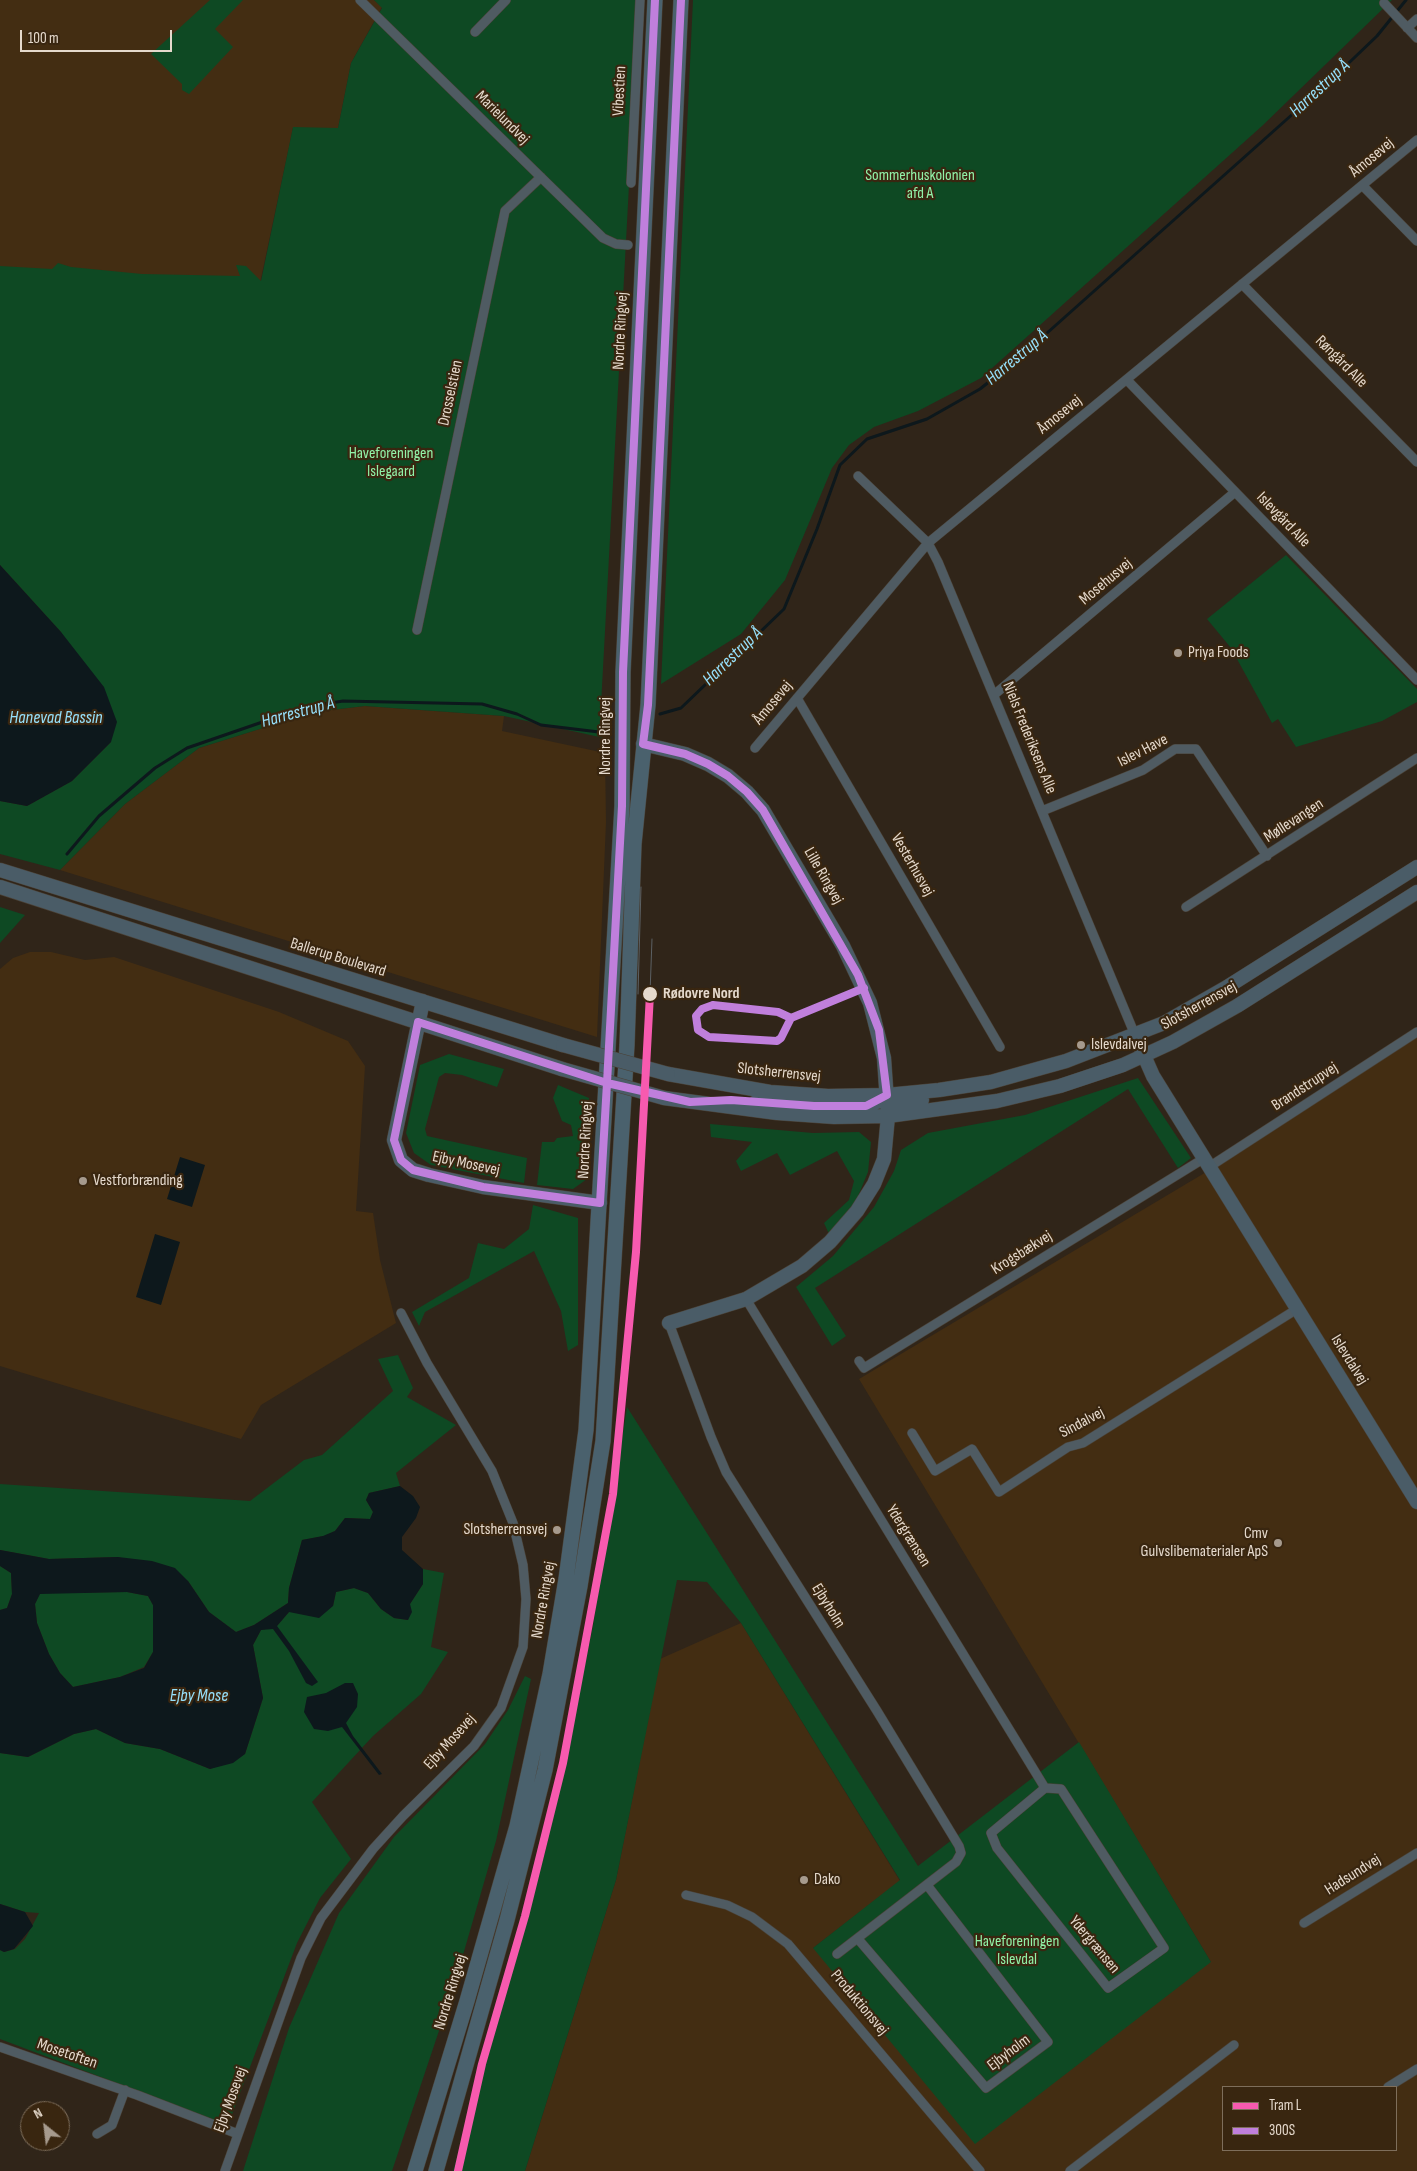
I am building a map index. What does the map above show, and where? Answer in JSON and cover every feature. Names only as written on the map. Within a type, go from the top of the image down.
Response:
[{"type":"main road","name":"Nordre Ringvej","points":[[416,2171],[517,1826],[550,1674],[573,1535],[586,1430],[622,806],[623,672],[655,0]]},
{"type":"main road","name":"Nordre Ringvej","points":[[436,2171],[507,1920],[545,1770],[580,1586],[603,1441],[627,1045],[634,844],[648,705],[681,0]]},
{"type":"street","name":"Marielundvej","points":[[360,0],[603,238],[616,244],[628,245]]},
{"type":"street","points":[[475,32],[506,0]]},
{"type":"street","name":"Vibestien","points":[[631,183],[640,0]]},
{"type":"street","points":[[1385,4],[1417,38]]},
{"type":"street","points":[[1404,24],[1417,18]]},
{"type":"street","name":"Åmosevej","points":[[755,748],[928,543],[1364,186],[1417,140]]},
{"type":"street","name":"Drosselstien","points":[[417,630],[505,211],[540,177]]},
{"type":"street","points":[[1364,186],[1417,241]]},
{"type":"street","name":"Røngård Alle","points":[[1242,284],[1417,462]]},
{"type":"street","name":"Islevgård Alle","points":[[1127,380],[1417,680]]},
{"type":"street","name":"Niels Frederiksens Alle","points":[[858,476],[928,543],[938,562],[995,694],[1136,1035]]},
{"type":"street","name":"Mosehusvej","points":[[995,694],[1236,492]]},
{"type":"street","name":"Vesterhusvej","points":[[797,698],[1000,1048]]},
{"type":"street","name":"Lille Ringvej","points":[[643,744],[685,754],[708,764],[728,776],[747,792],[763,810],[833,929],[861,982],[878,1030],[884,1058],[887,1095]]},
{"type":"street","name":"Islev Have","points":[[1042,811],[1142,770],[1175,749],[1196,749],[1268,856]]},
{"type":"street","name":"Møllevangen","points":[[1186,907],[1268,856],[1417,758]]},
{"type":"street","name":"Slotsherrensvej","points":[[668,1074],[770,1092],[828,1096],[887,1095],[974,1084],[1023,1073],[1066,1061],[1164,1023],[1227,987],[1417,867]]},
{"type":"street","name":"Ballerup Boulevard","points":[[0,870],[223,941],[563,1045],[668,1074]]},
{"type":"street","points":[[0,887],[418,1022]]},
{"type":"street","name":"Slotsherrensvej","points":[[418,1022],[562,1069],[664,1098],[796,1115],[834,1118],[888,1116],[997,1101],[1060,1086],[1123,1066],[1237,1006],[1417,892]]},
{"type":"street","name":"Ejby Mosevej","points":[[423,1002],[394,1140],[401,1160],[413,1170],[429,1176],[483,1187],[600,1203]]},
{"type":"street","name":"Brandstrupvej","points":[[1206,1163],[1417,1032]]},
{"type":"street","name":"Islevdalvej","points":[[1136,1035],[1153,1076],[1417,1502]]},
{"type":"street","name":"Slotsherrensvej","points":[[888,1116],[898,1105],[907,1101],[998,1086],[1013,1081],[1023,1073]]},
{"type":"street","points":[[669,1323],[746,1299],[802,1266],[830,1242],[858,1212],[874,1184],[884,1159],[888,1116],[887,1095]]},
{"type":"street","name":"Slotsherrensvej","points":[[690,1102],[731,1100],[814,1106],[866,1106],[877,1102],[887,1095]]},
{"type":"street","name":"Krogsbækvej","points":[[859,1361],[864,1368],[1206,1163]]},
{"type":"street","name":"Ydergrænsen","points":[[746,1299],[1045,1788]]},
{"type":"street","name":"Sindalvej","points":[[912,1433],[935,1471],[972,1449],[999,1492],[1068,1447],[1083,1444],[1297,1309]]},
{"type":"street","name":"Ejby Mosevej","points":[[225,2171],[301,1958],[321,1918],[361,1862],[403,1816],[474,1746],[501,1708],[523,1647],[526,1599],[523,1565],[513,1522],[492,1471],[427,1363],[401,1313]]},
{"type":"street","name":"Ejbyholm","points":[[669,1323],[711,1437],[726,1472],[877,1711],[959,1846],[961,1853],[956,1862],[837,1954]]},
{"type":"street","name":"Ydergrænsen","points":[[1045,1788],[1061,1789],[1164,1948],[1108,1988],[997,1848],[991,1832],[1045,1788]]},
{"type":"street","name":"Hadsundvej","points":[[1304,1923],[1417,1853]]},
{"type":"street","name":"Ejbyholm","points":[[858,1938],[986,2088],[1048,2042],[927,1885]]},
{"type":"street","name":"Produktionsvej","points":[[686,1894],[727,1905],[752,1917],[788,1944],[980,2171]]},
{"type":"street","points":[[1070,2171],[1234,2045]]},
{"type":"street","name":"Mosetoften","points":[[0,2047],[125,2090],[238,2134]]},
{"type":"street","points":[[1390,2086],[1417,2069]]},
{"type":"street","points":[[97,2134],[112,2125],[125,2090]]},
{"type":"shaded area","points":[[0,0],[374,0],[382,7],[351,63],[338,128],[293,128],[260,283],[0,275]]},
{"type":"shaded area","points":[[365,706],[504,716],[502,731],[605,753],[606,822],[597,1037],[60,870],[125,804],[199,748],[314,712]]},
{"type":"shaded area","points":[[30,952],[51,952],[85,960],[114,957],[279,1012],[348,1041],[365,1066],[356,1211],[373,1213],[380,1260],[396,1323],[261,1405],[241,1439],[0,1366],[0,969],[13,958]]},
{"type":"shaded area","points":[[1417,1036],[1417,2171],[525,2171],[616,1880],[660,1659],[741,1623],[900,1881],[813,1948],[1211,1962],[859,1379],[1223,1162]]},
{"type":"green space","points":[[210,0],[243,0],[215,29],[233,47],[189,94],[182,90],[182,84],[151,54]]},
{"type":"green space","name":"Haveforeningen Islegaard","points":[[374,0],[639,0],[601,705],[604,738],[504,716],[365,706],[314,712],[199,748],[125,804],[60,870],[0,854],[0,801],[27,806],[72,781],[111,742],[61,632],[0,565],[0,266],[52,269],[58,263],[71,267],[142,274],[240,276],[236,265],[246,266],[261,281],[293,127],[338,128],[351,63],[382,8]]},
{"type":"green space","name":"Sommerhuskolonien afd A","points":[[693,0],[1392,0],[1262,126],[981,378],[918,411],[874,427],[849,445],[832,468],[785,580],[741,634],[661,684]]},
{"type":"green space","points":[[1286,555],[1417,689],[1417,702],[1382,721],[1296,747],[1278,719],[1272,723],[1231,648],[1207,619]]},
{"type":"green space","points":[[0,907],[25,915],[0,943]]},
{"type":"green space","points":[[449,1054],[504,1069],[497,1087],[462,1075],[445,1073],[439,1077],[425,1129],[427,1136],[527,1158],[524,1183],[431,1165],[414,1153],[406,1133],[420,1065]]},
{"type":"green space","points":[[1138,1078],[1191,1158],[1178,1168],[1128,1089],[815,1288],[846,1336],[832,1346],[796,1287],[833,1256],[874,1207],[894,1171],[901,1150],[928,1133],[1025,1115]]},
{"type":"green space","points":[[558,1085],[589,1098],[587,1179],[573,1189],[537,1185],[542,1142],[554,1142],[557,1138],[573,1136],[571,1125],[562,1121],[553,1098]]},
{"type":"green space","points":[[710,1124],[813,1133],[859,1132],[871,1142],[868,1172],[856,1201],[829,1234],[824,1223],[849,1200],[854,1181],[837,1151],[790,1175],[777,1153],[741,1171],[736,1161],[752,1142],[711,1137]]},
{"type":"green space","points":[[533,1205],[578,1218],[578,1345],[568,1351],[561,1311],[534,1251],[425,1312],[419,1326],[412,1312],[469,1278],[478,1243],[504,1249],[529,1229]]},
{"type":"green space","points":[[398,1355],[413,1388],[407,1397],[456,1425],[396,1473],[400,1486],[369,1493],[366,1500],[373,1512],[370,1519],[345,1518],[335,1531],[324,1536],[302,1540],[289,1588],[288,1603],[254,1625],[236,1632],[209,1612],[188,1581],[118,1557],[49,1559],[0,1550],[0,1484],[250,1501],[304,1460],[322,1455],[393,1391],[378,1359]]},
{"type":"green space","name":"Haveforeningen Islevdal","points":[[627,1407],[918,1866],[1079,1742],[1211,1962],[975,2144],[813,1948],[900,1880],[741,1623],[707,1582],[677,1580],[616,1880],[525,2171],[453,2171],[546,1848],[593,1626]]},
{"type":"green space","points":[[0,1566],[11,1573],[12,1594],[7,1608],[0,1610]]},
{"type":"green space","points":[[423,1569],[444,1573],[431,1647],[448,1652],[421,1694],[373,1736],[312,1802],[351,1859],[320,1898],[297,1943],[228,2125],[0,2039],[0,1950],[4,1952],[15,1949],[25,1939],[39,1913],[25,1912],[0,1904],[0,1753],[28,1757],[74,1734],[96,1729],[125,1743],[160,1749],[210,1769],[245,1754],[263,1698],[253,1645],[261,1630],[277,1626],[289,1612],[333,1606],[336,1592],[354,1588],[368,1593],[381,1609],[394,1618],[408,1620],[410,1604],[423,1584]]},
{"type":"green space","points":[[127,1592],[148,1596],[153,1605],[153,1652],[144,1667],[120,1677],[73,1687],[60,1673],[49,1654],[37,1623],[35,1604],[40,1593]]},
{"type":"green space","points":[[525,1676],[531,1679],[496,1841],[454,1986],[392,2171],[243,2171],[289,2028],[339,1913],[394,1837],[485,1744],[508,1710]]},
{"type":"water","name":"Hanevad Bassin","points":[[0,565],[61,632],[104,687],[117,722],[111,742],[72,781],[27,806],[0,801]]},
{"type":"water","points":[[180,1157],[205,1165],[192,1207],[167,1199]]},
{"type":"water","points":[[155,1234],[180,1242],[161,1305],[136,1297]]},
{"type":"water","name":"Ejby Mose","points":[[400,1486],[413,1496],[420,1507],[416,1518],[402,1537],[402,1550],[423,1569],[423,1584],[410,1604],[412,1612],[408,1620],[394,1618],[381,1609],[368,1593],[354,1588],[336,1592],[333,1606],[319,1618],[289,1612],[277,1626],[318,1682],[312,1686],[306,1683],[289,1651],[273,1629],[261,1630],[253,1645],[263,1698],[245,1754],[233,1763],[210,1769],[160,1749],[125,1743],[96,1729],[74,1734],[28,1757],[0,1753],[0,1610],[7,1608],[12,1594],[11,1573],[0,1566],[0,1550],[49,1559],[118,1557],[152,1561],[175,1568],[188,1581],[209,1612],[236,1632],[254,1625],[288,1603],[289,1588],[302,1540],[323,1536],[335,1531],[345,1518],[370,1519],[373,1512],[366,1500],[369,1493]],"holes":[[[127,1592],[148,1596],[153,1605],[153,1652],[144,1668],[120,1677],[73,1687],[60,1673],[49,1654],[37,1623],[35,1604],[40,1594]]]},
{"type":"water","points":[[345,1683],[353,1683],[358,1694],[357,1707],[346,1723],[353,1736],[382,1774],[379,1775],[342,1727],[328,1731],[314,1729],[304,1712],[307,1697],[326,1693]]},
{"type":"water","points":[[0,1904],[25,1912],[33,1926],[14,1949],[4,1952],[0,1950]]},
{"type":"waterway","name":"Harrestrup Å","points":[[660,714],[681,708],[784,609],[817,529],[840,465],[867,439],[927,419],[980,389],[1019,358],[1332,79],[1377,36],[1406,0]]},
{"type":"waterway","name":"Harrestrup Å","points":[[67,854],[99,816],[155,768],[187,748],[306,707],[343,701],[482,704],[517,714],[541,725],[599,732]]},
{"type":"tram line","points":[[638,994],[641,887]]},
{"type":"tram line","points":[[650,994],[652,939]]},
{"type":"tram line","name":"L","points":[[458,2171],[482,2064],[525,1916],[563,1763],[613,1494],[636,1252],[650,994]]},
{"type":"transit line","name":"300S","points":[[607,1083],[622,806],[623,672],[655,0]]},
{"type":"transit line","name":"300S","points":[[607,1083],[690,1102],[731,1100],[814,1106],[866,1106],[887,1095],[879,1030],[858,975],[763,810],[747,792],[728,776],[708,764],[685,754],[643,744],[648,705],[681,0]]},
{"type":"transit line","name":"300S","points":[[791,1018],[864,988]]},
{"type":"transit line","name":"300S","points":[[713,1005],[778,1012],[791,1018],[781,1038],[777,1041],[709,1037],[698,1030],[696,1016],[702,1009],[713,1005]]},
{"type":"transit line","name":"300S","points":[[418,1022],[607,1083],[600,1203],[483,1187],[413,1170],[401,1160],[394,1140],[418,1022]]},
{"type":"place","name":"Priya Foods","points":[[1178,653]]},
{"type":"place","name":"Rødovre Nord","points":[[650,994]]},
{"type":"place","name":"Islevdalvej","points":[[1081,1045]]},
{"type":"place","name":"Vestforbrænding","points":[[83,1181]]},
{"type":"place","name":"Slotsherrensvej","points":[[557,1530]]},
{"type":"place","name":"Cmv Gulvslibematerialer ApS","points":[[1278,1543]]},
{"type":"place","name":"Dako","points":[[804,1880]]}]
